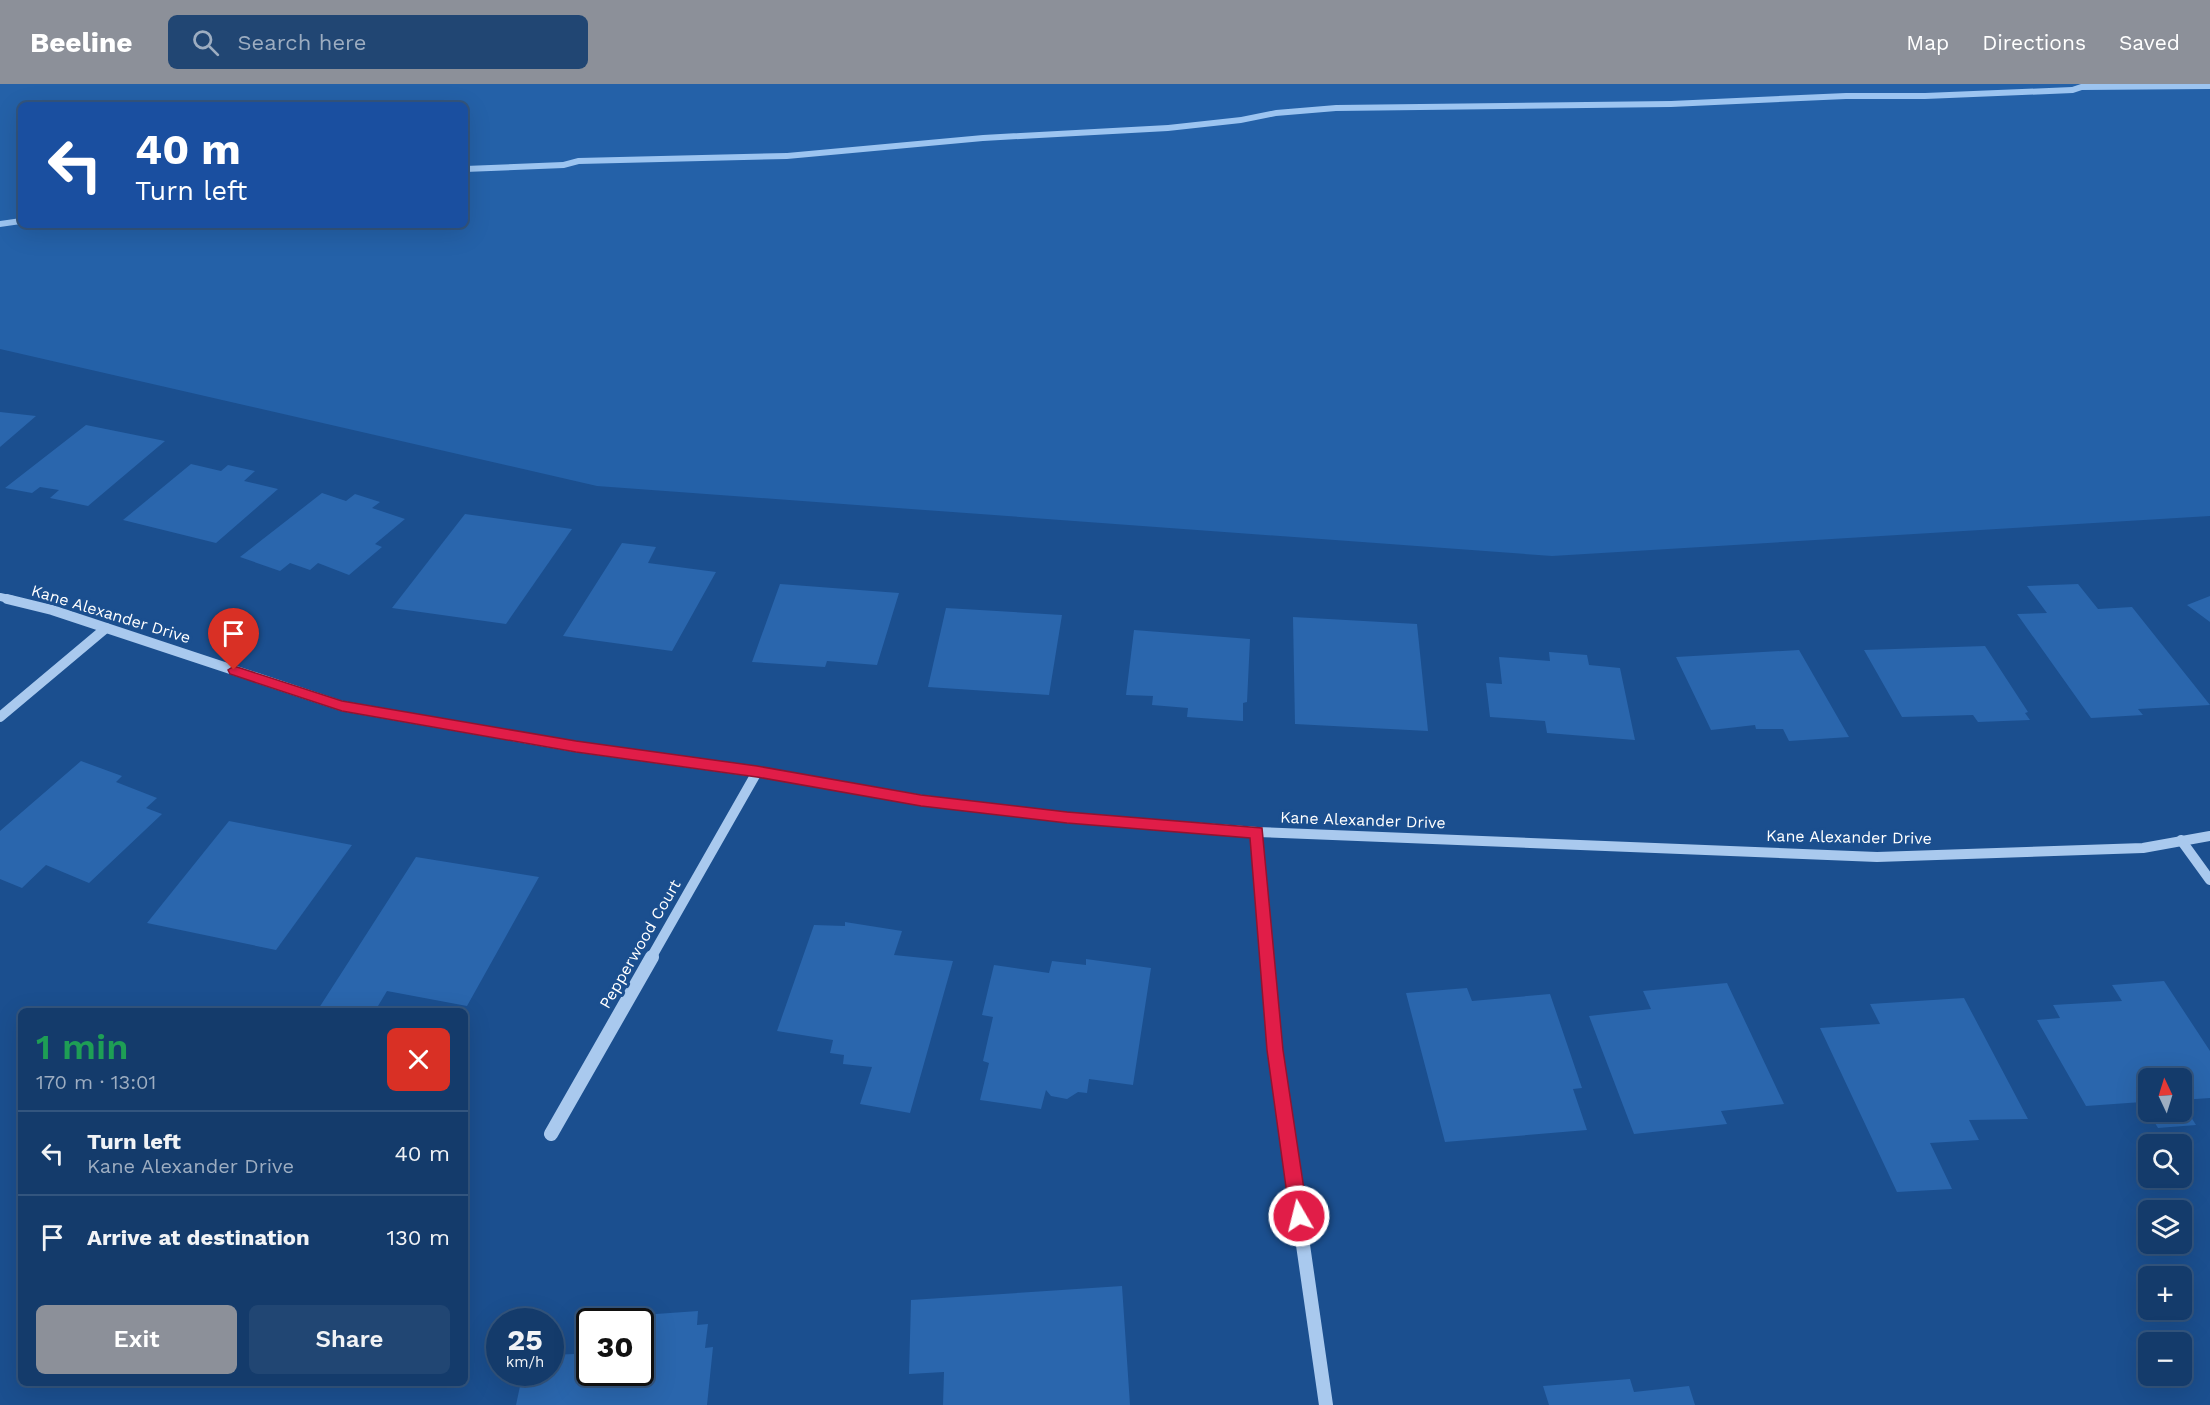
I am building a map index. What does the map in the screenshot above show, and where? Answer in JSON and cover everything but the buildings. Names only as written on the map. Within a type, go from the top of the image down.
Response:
[{"type":"street","name":"Kane Alexander Drive","points":[[0,597],[52,610],[342,706],[576,747],[757,772],[921,800],[1067,818],[1257,832],[1877,858],[2143,848],[2210,836]]},
{"type":"street","points":[[0,717],[106,628]]},
{"type":"street","name":"Pepperwood Court","points":[[551,1134],[757,772]]},
{"type":"street","points":[[1257,832],[1275,1050],[1326,1405]]},
{"type":"street","points":[[2181,840],[2210,880]]},
{"type":"shaded area","points":[[0,84],[2210,84],[2210,516],[1552,556],[597,486],[0,349]]},
{"type":"waterway","points":[[468,169],[564,165],[578,161],[787,156],[983,138],[1168,128],[1241,120],[1276,113],[1336,108],[1671,104],[1846,96],[1925,96],[2073,90],[2081,87],[2210,86]]},
{"type":"waterway","points":[[0,224],[18,221]]},
{"type":"route","points":[[234,670],[342,706],[576,747],[757,772],[921,800],[1067,818],[1257,832],[1275,1050],[1299,1216]]}]
